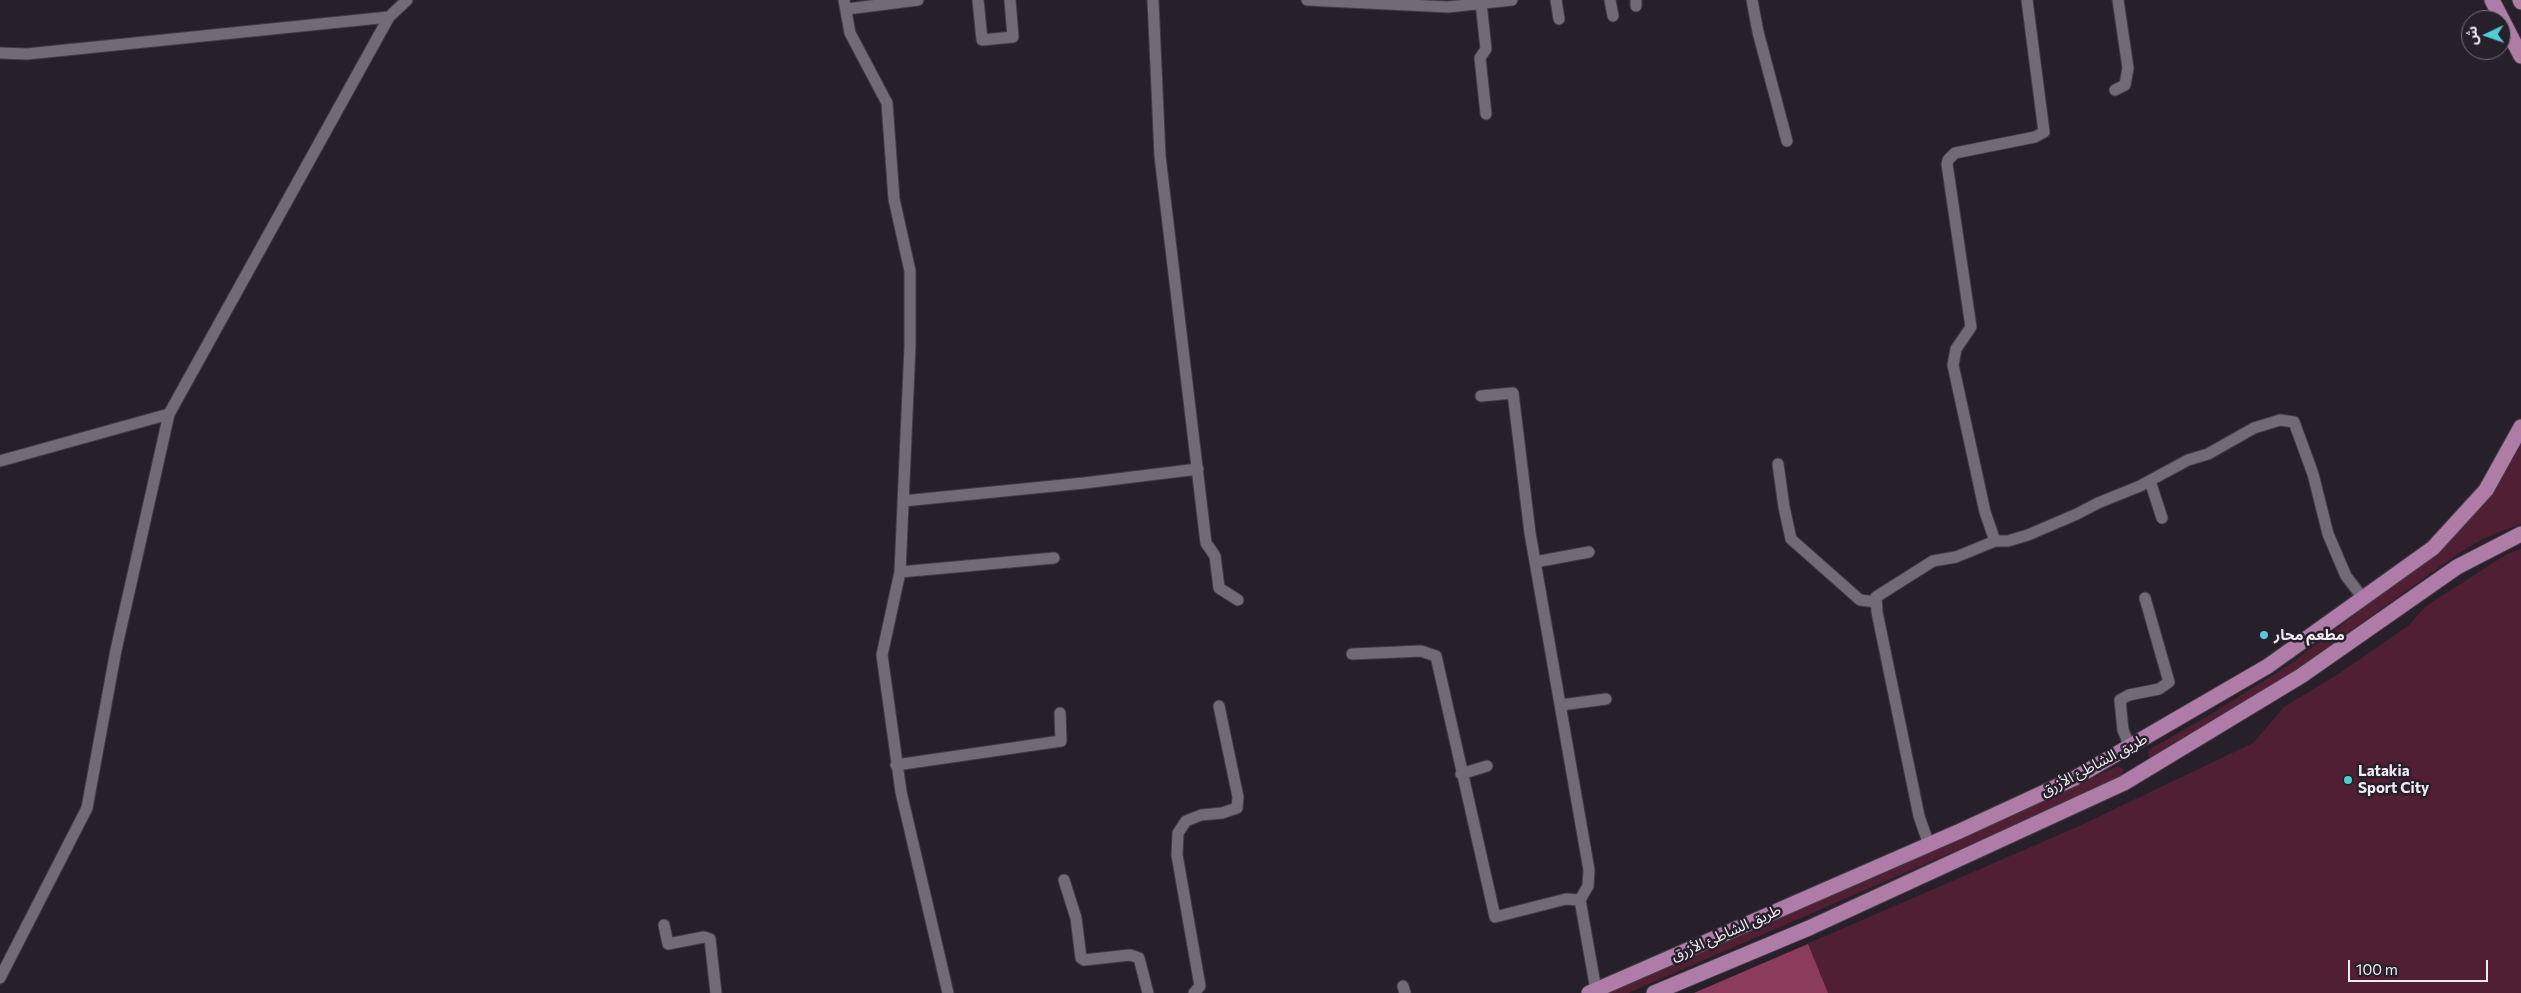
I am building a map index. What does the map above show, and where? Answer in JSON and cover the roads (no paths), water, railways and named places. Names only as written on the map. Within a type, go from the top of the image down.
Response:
[{"type":"main road","points":[[2492,0],[2521,56]]},
{"type":"main road","name":"طريق الشاطئ الأزرق","points":[[1592,992],[1929,845],[2075,778],[2268,666],[2433,548],[2486,490],[2521,427]]},
{"type":"main road","name":"طريق الشاطئ الأزرق","points":[[1654,993],[1809,928],[2124,783],[2302,676],[2457,567],[2521,534]]},
{"type":"street","points":[[0,978],[88,808],[116,650],[169,414],[389,17],[407,0]]},
{"type":"street","points":[[918,0],[845,4],[850,33],[887,103],[894,198],[910,272],[910,346],[900,572],[882,656],[896,765],[948,993]]},
{"type":"street","points":[[978,0],[982,40],[1013,37],[1010,0]]},
{"type":"street","points":[[1153,0],[1160,156],[1206,543],[1215,556],[1220,588],[1238,600]]},
{"type":"street","points":[[1307,0],[1448,7],[1512,0]]},
{"type":"street","points":[[1556,0],[1559,19]]},
{"type":"street","points":[[1610,0],[1612,16]]},
{"type":"street","points":[[1752,0],[1787,141]]},
{"type":"street","points":[[1995,541],[1985,512],[1952,365],[1956,349],[1971,327],[1947,164],[1948,160],[1955,153],[2035,137],[2044,132],[2028,0]]},
{"type":"street","points":[[2114,90],[2125,85],[2128,68],[2118,0]]},
{"type":"street","points":[[1481,3],[1486,49],[1480,58],[1486,114]]},
{"type":"street","points":[[0,54],[27,54],[389,17]]},
{"type":"street","points":[[1481,396],[1513,393],[1535,562],[1589,870],[1588,886],[1580,900],[1592,992]]},
{"type":"street","points":[[0,461],[169,414]]},
{"type":"street","points":[[1929,845],[1919,816],[1876,597],[1882,591],[1933,561],[1956,557],[1995,541],[2008,541],[2028,535],[2150,481],[2188,460],[2208,454],[2254,428],[2280,420],[2294,422],[2313,474],[2328,534],[2346,576],[2363,598]]},
{"type":"street","points":[[1778,464],[1784,507],[1792,540],[1860,600],[1876,602]]},
{"type":"street","points":[[903,501],[1084,483],[1198,469]]},
{"type":"street","points":[[2150,481],[2162,518]]},
{"type":"street","points":[[1535,562],[1590,552]]},
{"type":"street","points":[[900,572],[1054,558]]},
{"type":"street","points":[[2130,746],[2124,730],[2120,700],[2129,695],[2158,689],[2169,682],[2145,598]]},
{"type":"street","points":[[1352,654],[1421,651],[1436,656],[1461,774],[1495,916],[1566,899],[1580,900]]},
{"type":"street","points":[[1561,705],[1606,699]]},
{"type":"street","points":[[1194,993],[1200,986],[1177,855],[1178,833],[1186,822],[1200,815],[1222,813],[1237,808],[1238,797],[1219,706]]},
{"type":"street","points":[[896,765],[1061,741],[1060,713]]},
{"type":"street","points":[[1461,774],[1487,766]]},
{"type":"street","points":[[1064,880],[1076,918],[1081,958],[1084,960],[1130,955],[1139,958],[1148,993]]},
{"type":"street","points":[[664,925],[668,944],[704,937],[710,940],[716,993]]},
{"type":"place","name":"مطعم محار","points":[[2264,635]]},
{"type":"place","name":"Latakia Sport City","points":[[2348,780]]}]
